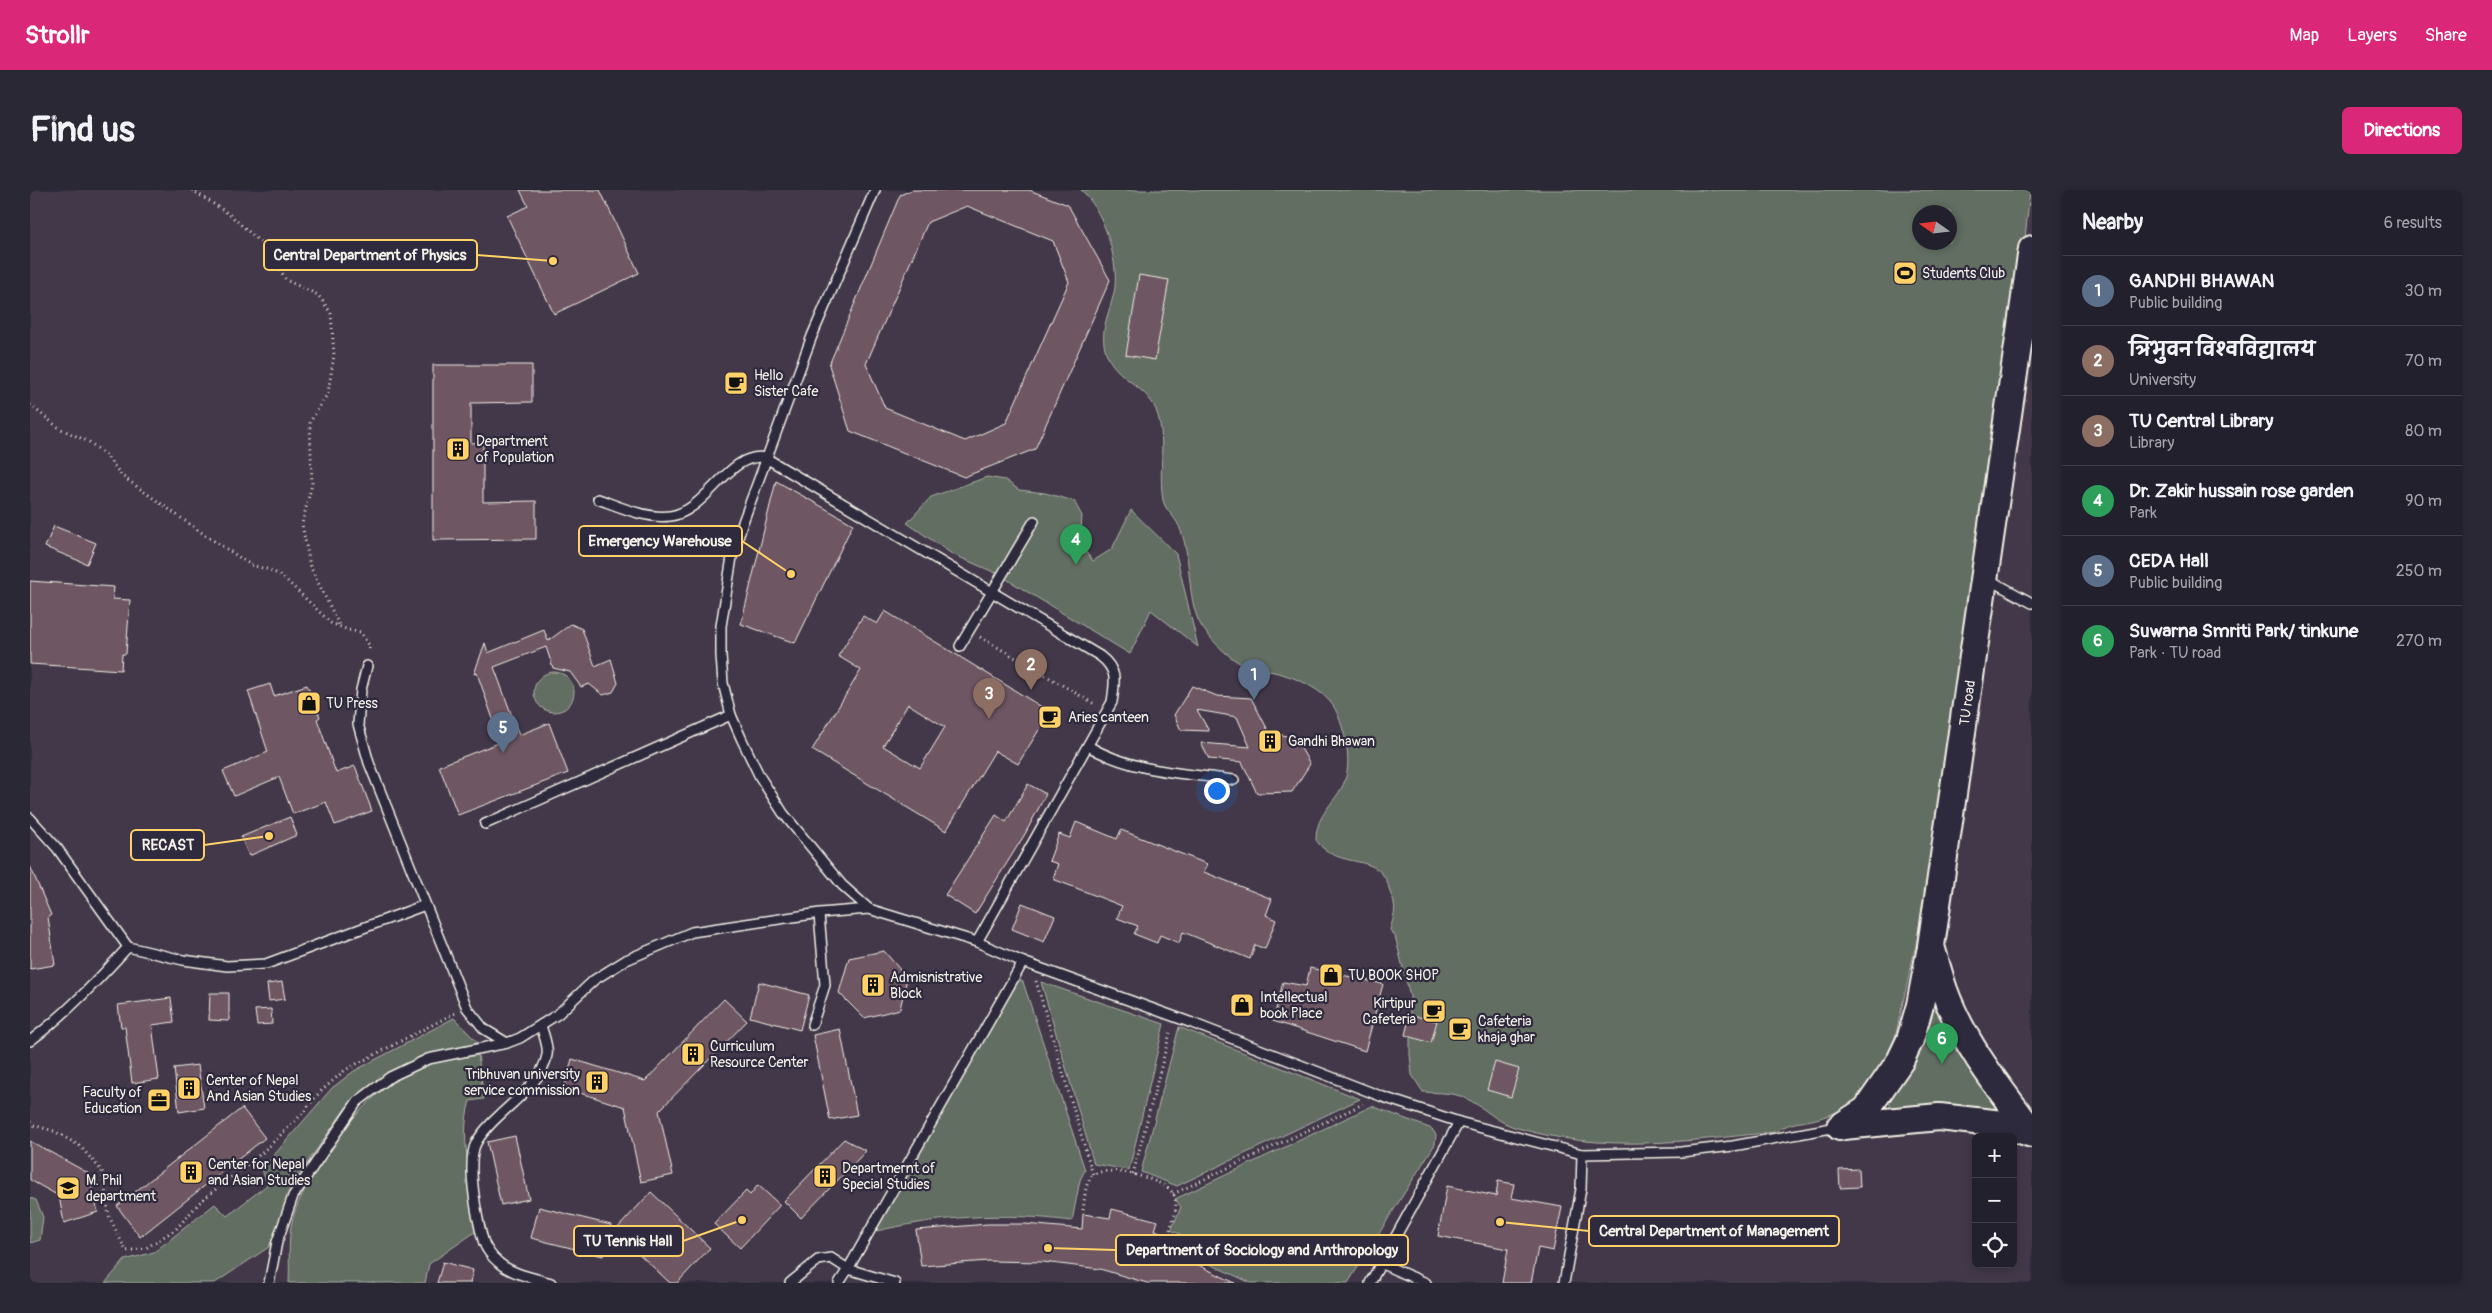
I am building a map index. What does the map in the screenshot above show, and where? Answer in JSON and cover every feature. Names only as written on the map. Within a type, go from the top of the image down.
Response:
[{"type":"street","name":"TU road","points":[[2032,249],[1986,578],[1931,946],[1944,990],[1960,1027],[1984,1067],[2032,1133]]},
{"type":"street","points":[[1840,1127],[1866,1110],[1900,1061],[1910,1040],[1920,1005],[1931,946]]},
{"type":"street","points":[[1840,1127],[1940,1117],[2002,1124],[2032,1133]]},
{"type":"lane","points":[[869,909],[842,885],[783,813],[760,778],[732,715],[724,683],[721,655],[726,591],[732,557],[766,458],[812,336],[875,190]]},
{"type":"lane","points":[[598,499],[646,514],[676,514],[694,506],[736,466],[750,458],[766,458],[1110,664],[1115,680],[1112,702],[977,942]]},
{"type":"lane","points":[[960,646],[1034,521]]},
{"type":"lane","points":[[1986,578],[2032,603]]},
{"type":"lane","points":[[367,666],[361,690],[358,724],[369,763],[467,1008],[484,1029],[507,1044]]},
{"type":"lane","points":[[485,824],[732,715]]},
{"type":"lane","points":[[1088,746],[1106,757],[1136,766],[1234,780]]},
{"type":"lane","points":[[30,818],[57,848],[128,947],[183,960],[227,966],[266,964],[425,905]]},
{"type":"lane","points":[[269,1283],[277,1242],[293,1196],[357,1102],[390,1077],[428,1059],[507,1044],[558,1014],[594,980],[626,960],[657,945],[692,932],[869,909],[977,942],[1023,962],[1192,1023],[1383,1097],[1459,1122],[1582,1154],[1681,1152],[1733,1146],[1840,1127]]},
{"type":"lane","points":[[812,1026],[826,985],[819,914]]},
{"type":"lane","points":[[30,1041],[101,976],[128,947]]},
{"type":"lane","points":[[839,1283],[1023,962]]},
{"type":"lane","points":[[541,1025],[548,1054],[539,1077],[491,1122],[476,1144],[472,1166],[483,1242],[490,1254],[498,1263],[510,1270],[551,1283]]},
{"type":"lane","points":[[1370,1283],[1459,1122]]},
{"type":"lane","points":[[1564,1283],[1581,1189],[1582,1154]]},
{"type":"lane","points":[[790,1283],[818,1260],[831,1258],[848,1269],[895,1283]]},
{"type":"lane","points":[[1382,1264],[1426,1283]]},
{"type":"path","points":[[192,190],[229,214],[269,250],[286,280],[318,295],[331,313],[334,355],[328,393],[310,422],[312,484],[302,524],[310,566],[339,625]]},
{"type":"path","points":[[30,405],[59,428],[89,442],[105,454],[122,476],[205,535],[250,565],[270,570],[282,577],[331,623],[360,632],[369,645],[367,666]]},
{"type":"path","points":[[969,630],[1107,712]]},
{"type":"path","points":[[1036,981],[1093,1175]]},
{"type":"path","points":[[30,1122],[54,1131],[80,1146],[102,1171],[109,1216],[119,1238],[126,1251],[140,1249],[176,1229],[201,1201],[263,1152],[299,1117],[319,1093],[345,1070],[467,1008]]},
{"type":"path","points":[[1133,1174],[1172,1026]]},
{"type":"path","points":[[1173,1194],[1369,1101]]},
{"type":"path","points":[[1083,1210],[1087,1184],[1093,1175],[1103,1170],[1133,1174],[1166,1186],[1173,1194],[1177,1208],[1169,1233]]},
{"type":"shaded area","points":[[30,190],[2032,190],[2032,1283],[30,1283]]},
{"type":"green space","points":[[1081,190],[2030,190],[2014,345],[1917,940],[1890,1060],[1875,1082],[1859,1099],[1851,1105],[1829,1115],[1791,1124],[1775,1132],[1709,1139],[1612,1143],[1547,1135],[1514,1127],[1460,1096],[1423,1092],[1412,1075],[1410,996],[1395,936],[1390,930],[1394,917],[1394,900],[1385,878],[1378,870],[1369,865],[1336,856],[1325,850],[1316,840],[1318,825],[1341,789],[1347,771],[1346,740],[1340,721],[1332,705],[1318,691],[1288,676],[1267,670],[1250,668],[1237,662],[1214,642],[1200,623],[1193,602],[1183,538],[1179,526],[1163,500],[1161,478],[1162,443],[1156,410],[1146,394],[1116,369],[1106,352],[1104,335],[1106,319],[1115,287],[1115,275],[1114,262],[1107,235],[1096,209]]},
{"type":"green space","points":[[987,477],[1005,480],[1019,490],[1045,493],[1074,501],[1082,516],[1080,545],[1093,561],[1112,549],[1131,510],[1176,554],[1198,647],[1151,610],[1130,654],[998,574],[952,554],[907,523],[931,497]]},
{"type":"green space","points":[[558,672],[565,675],[571,681],[574,692],[573,700],[565,709],[558,712],[550,712],[543,709],[535,700],[534,688],[537,681],[546,673]]},
{"type":"green space","points":[[1013,975],[1023,982],[1085,1170],[1080,1180],[1072,1221],[996,1216],[972,1217],[923,1222],[872,1232]]},
{"type":"green space","points":[[1041,982],[1164,1024],[1129,1170],[1094,1164]]},
{"type":"green space","points":[[1931,1011],[1939,1011],[1996,1105],[1991,1112],[1894,1111],[1888,1101],[1916,1061]]},
{"type":"green space","points":[[454,1018],[479,1044],[415,1059],[369,1086],[347,1106],[298,1176],[269,1247],[215,1283],[105,1283],[125,1260],[154,1252],[215,1204],[227,1216],[267,1185],[262,1169],[332,1088],[354,1071]]},
{"type":"green space","points":[[1179,1027],[1360,1099],[1177,1186],[1141,1172]]},
{"type":"green space","points":[[478,1055],[484,1099],[470,1101],[465,1133],[478,1230],[429,1264],[425,1283],[289,1283],[290,1233],[296,1208],[304,1190],[346,1127],[372,1099],[402,1076],[419,1067],[437,1061]]},
{"type":"green space","points":[[1372,1106],[1432,1129],[1436,1135],[1435,1144],[1348,1283],[1251,1283],[1177,1249],[1180,1234],[1171,1230],[1181,1207],[1175,1199]]},
{"type":"green space","points":[[30,1198],[36,1200],[43,1217],[40,1240],[30,1243]]},
{"type":"building","points":[[520,190],[600,190],[639,273],[554,314],[507,216],[528,206]]},
{"type":"building","points":[[912,190],[1029,190],[1068,205],[1110,280],[1035,449],[964,477],[850,431],[829,365],[900,195]],"holes":[[[967,206],[1053,241],[1069,282],[1006,423],[965,441],[885,408],[866,364],[928,222]]]},
{"type":"building","points":[[1139,275],[1169,280],[1155,360],[1126,355]]},
{"type":"building","name":"Department of Population","points":[[433,365],[532,365],[532,402],[471,403],[471,443],[483,442],[483,502],[536,501],[536,539],[433,540]]},
{"type":"building","points":[[776,481],[853,524],[795,643],[741,624]]},
{"type":"building","points":[[54,526],[96,543],[87,564],[45,547]]},
{"type":"building","points":[[30,581],[114,587],[113,599],[130,600],[126,654],[122,654],[121,670],[30,664]]},
{"type":"building","points":[[885,611],[1050,712],[1018,764],[995,751],[946,831],[812,750],[861,670],[838,656],[863,616],[877,624]],"holes":[[[908,704],[945,727],[920,768],[883,746]]]},
{"type":"building","points":[[571,624],[582,629],[595,666],[611,659],[618,683],[613,692],[603,695],[589,684],[581,687],[570,672],[553,668],[546,647],[494,667],[519,735],[549,723],[568,773],[458,815],[439,766],[501,742],[477,673],[474,674],[485,643],[488,653],[544,630],[548,641]]},
{"type":"building","points":[[270,684],[274,696],[307,685],[320,717],[317,719],[336,773],[355,766],[372,811],[335,825],[326,802],[293,814],[279,777],[234,796],[223,771],[268,752],[248,691]]},
{"type":"building","name":"Gandhi Bhawan","points":[[1192,686],[1217,696],[1251,698],[1269,732],[1295,738],[1310,764],[1292,792],[1257,793],[1242,762],[1209,759],[1201,743],[1250,747],[1237,717],[1197,710],[1209,731],[1181,730],[1174,715]]},
{"type":"building","points":[[1028,784],[1046,794],[1025,834],[975,914],[945,895],[996,815],[1006,822]]},
{"type":"building","points":[[290,817],[297,835],[249,856],[241,837]]},
{"type":"building","points":[[1076,822],[1117,839],[1121,830],[1207,864],[1204,872],[1272,899],[1266,915],[1276,920],[1265,949],[1255,945],[1250,959],[1183,932],[1179,943],[1160,935],[1157,943],[1134,934],[1138,926],[1117,918],[1122,906],[1053,879],[1058,864],[1049,861],[1059,834],[1070,838]]},
{"type":"building","points":[[30,866],[51,915],[48,917],[55,965],[30,969]]},
{"type":"building","points":[[1022,903],[1055,916],[1044,942],[1012,929]]},
{"type":"building","name":"Admisnistrative Block","points":[[884,951],[907,978],[900,1009],[864,1018],[839,993],[849,958]]},
{"type":"building","points":[[1310,968],[1383,984],[1365,1051],[1273,1021],[1283,982],[1306,986]]},
{"type":"building","points":[[282,982],[285,999],[269,1001],[267,984]]},
{"type":"building","points":[[759,982],[809,995],[800,1030],[750,1017]]},
{"type":"building","points":[[210,993],[229,993],[229,1021],[209,1020]]},
{"type":"building","points":[[171,998],[174,1022],[152,1025],[159,1079],[132,1083],[125,1027],[121,1027],[118,1005]]},
{"type":"building","points":[[724,999],[747,1021],[659,1111],[673,1175],[641,1182],[625,1107],[564,1088],[572,1059],[645,1081]]},
{"type":"building","points":[[271,1009],[272,1024],[257,1025],[255,1010]]},
{"type":"building","points":[[1410,1015],[1437,1021],[1431,1043],[1405,1035]]},
{"type":"building","points":[[840,1029],[857,1115],[830,1120],[813,1035]]},
{"type":"building","points":[[1495,1062],[1519,1069],[1511,1097],[1487,1090]]},
{"type":"building","name":"Center of Nepal And Asian Studies","points":[[198,1065],[204,1108],[179,1112],[174,1068]]},
{"type":"building","name":"Center for Nepal and Asian Studies","points":[[242,1108],[265,1138],[140,1237],[117,1206]]},
{"type":"building","points":[[515,1136],[529,1199],[501,1205],[487,1142]]},
{"type":"building","name":"Departmernt of Special Studies","points":[[844,1139],[866,1151],[801,1218],[784,1201]]},
{"type":"building","name":"M. Phil department","points":[[30,1141],[88,1173],[98,1212],[64,1223],[59,1196],[30,1180]]},
{"type":"building","points":[[1859,1169],[1860,1187],[1840,1188],[1839,1170]]},
{"type":"building","points":[[1498,1181],[1514,1184],[1511,1198],[1562,1207],[1553,1251],[1538,1248],[1531,1283],[1502,1283],[1508,1249],[1438,1236],[1447,1186],[1496,1196]]},
{"type":"building","points":[[758,1185],[780,1205],[740,1248],[714,1224],[746,1191],[750,1195]]},
{"type":"building","points":[[651,1192],[710,1248],[677,1283],[670,1283],[615,1231]]},
{"type":"building","points":[[539,1207],[611,1225],[603,1256],[531,1238]]},
{"type":"building","points":[[1112,1209],[1158,1221],[1155,1230],[1181,1240],[1176,1254],[1235,1283],[1147,1283],[1100,1269],[1043,1262],[988,1261],[921,1266],[916,1230],[988,1224],[1025,1224],[1082,1229],[1083,1214],[1110,1218]]},
{"type":"building","points":[[443,1262],[473,1270],[470,1283],[437,1283]]},
{"type":"place","name":"Central Department of Physics","points":[[553,261]]},
{"type":"place","name":"Students Club","points":[[1905,273]]},
{"type":"place","name":"Hello Sister Cafe","points":[[736,383]]},
{"type":"place","name":"Department of Population","points":[[458,449]]},
{"type":"place","name":"Dr. Zakir hussain rose garden","points":[[1076,565]]},
{"type":"place","name":"Emergency Warehouse","points":[[791,574]]},
{"type":"place","name":"त्रिभुवन विश्वविद्यालय","points":[[1031,690]]},
{"type":"place","name":"GANDHI BHAWAN","points":[[1254,700]]},
{"type":"place","name":"TU Press","points":[[309,703]]},
{"type":"place","name":"Aries canteen","points":[[1050,717]]},
{"type":"place","name":"TU Central Library","points":[[989,719]]},
{"type":"place","name":"Gandhi Bhawan","points":[[1270,741]]},
{"type":"place","name":"CEDA Hall","points":[[503,753]]},
{"type":"place","name":"RECAST","points":[[269,836]]},
{"type":"place","name":"TU BOOK SHOP","points":[[1331,975]]},
{"type":"place","name":"Admisnistrative Block","points":[[873,985]]},
{"type":"place","name":"Intellectual book Place","points":[[1242,1005]]},
{"type":"place","name":"Kirtipur Cafeteria","points":[[1434,1011]]},
{"type":"place","name":"Cafeteria khaja ghar","points":[[1460,1029]]},
{"type":"place","name":"Curriculum Resource Center","points":[[693,1054]]},
{"type":"place","name":"Suwarna Smriti Park/ tinkune","points":[[1942,1064]]},
{"type":"place","name":"Tribhuvan university service commission","points":[[597,1082]]},
{"type":"place","name":"Center of Nepal And Asian Studies","points":[[189,1088]]},
{"type":"place","name":"Faculty of Education","points":[[159,1100]]},
{"type":"place","name":"Center for Nepal and Asian Studies","points":[[191,1172]]},
{"type":"place","name":"Departmernt of Special Studies","points":[[825,1176]]},
{"type":"place","name":"M. Phil department","points":[[68,1188]]},
{"type":"place","name":"TU Tennis Hall","points":[[742,1220]]},
{"type":"place","name":"Central Department of Management","points":[[1500,1222]]},
{"type":"place","name":"Department of Sociology and Anthropology","points":[[1048,1248]]}]
